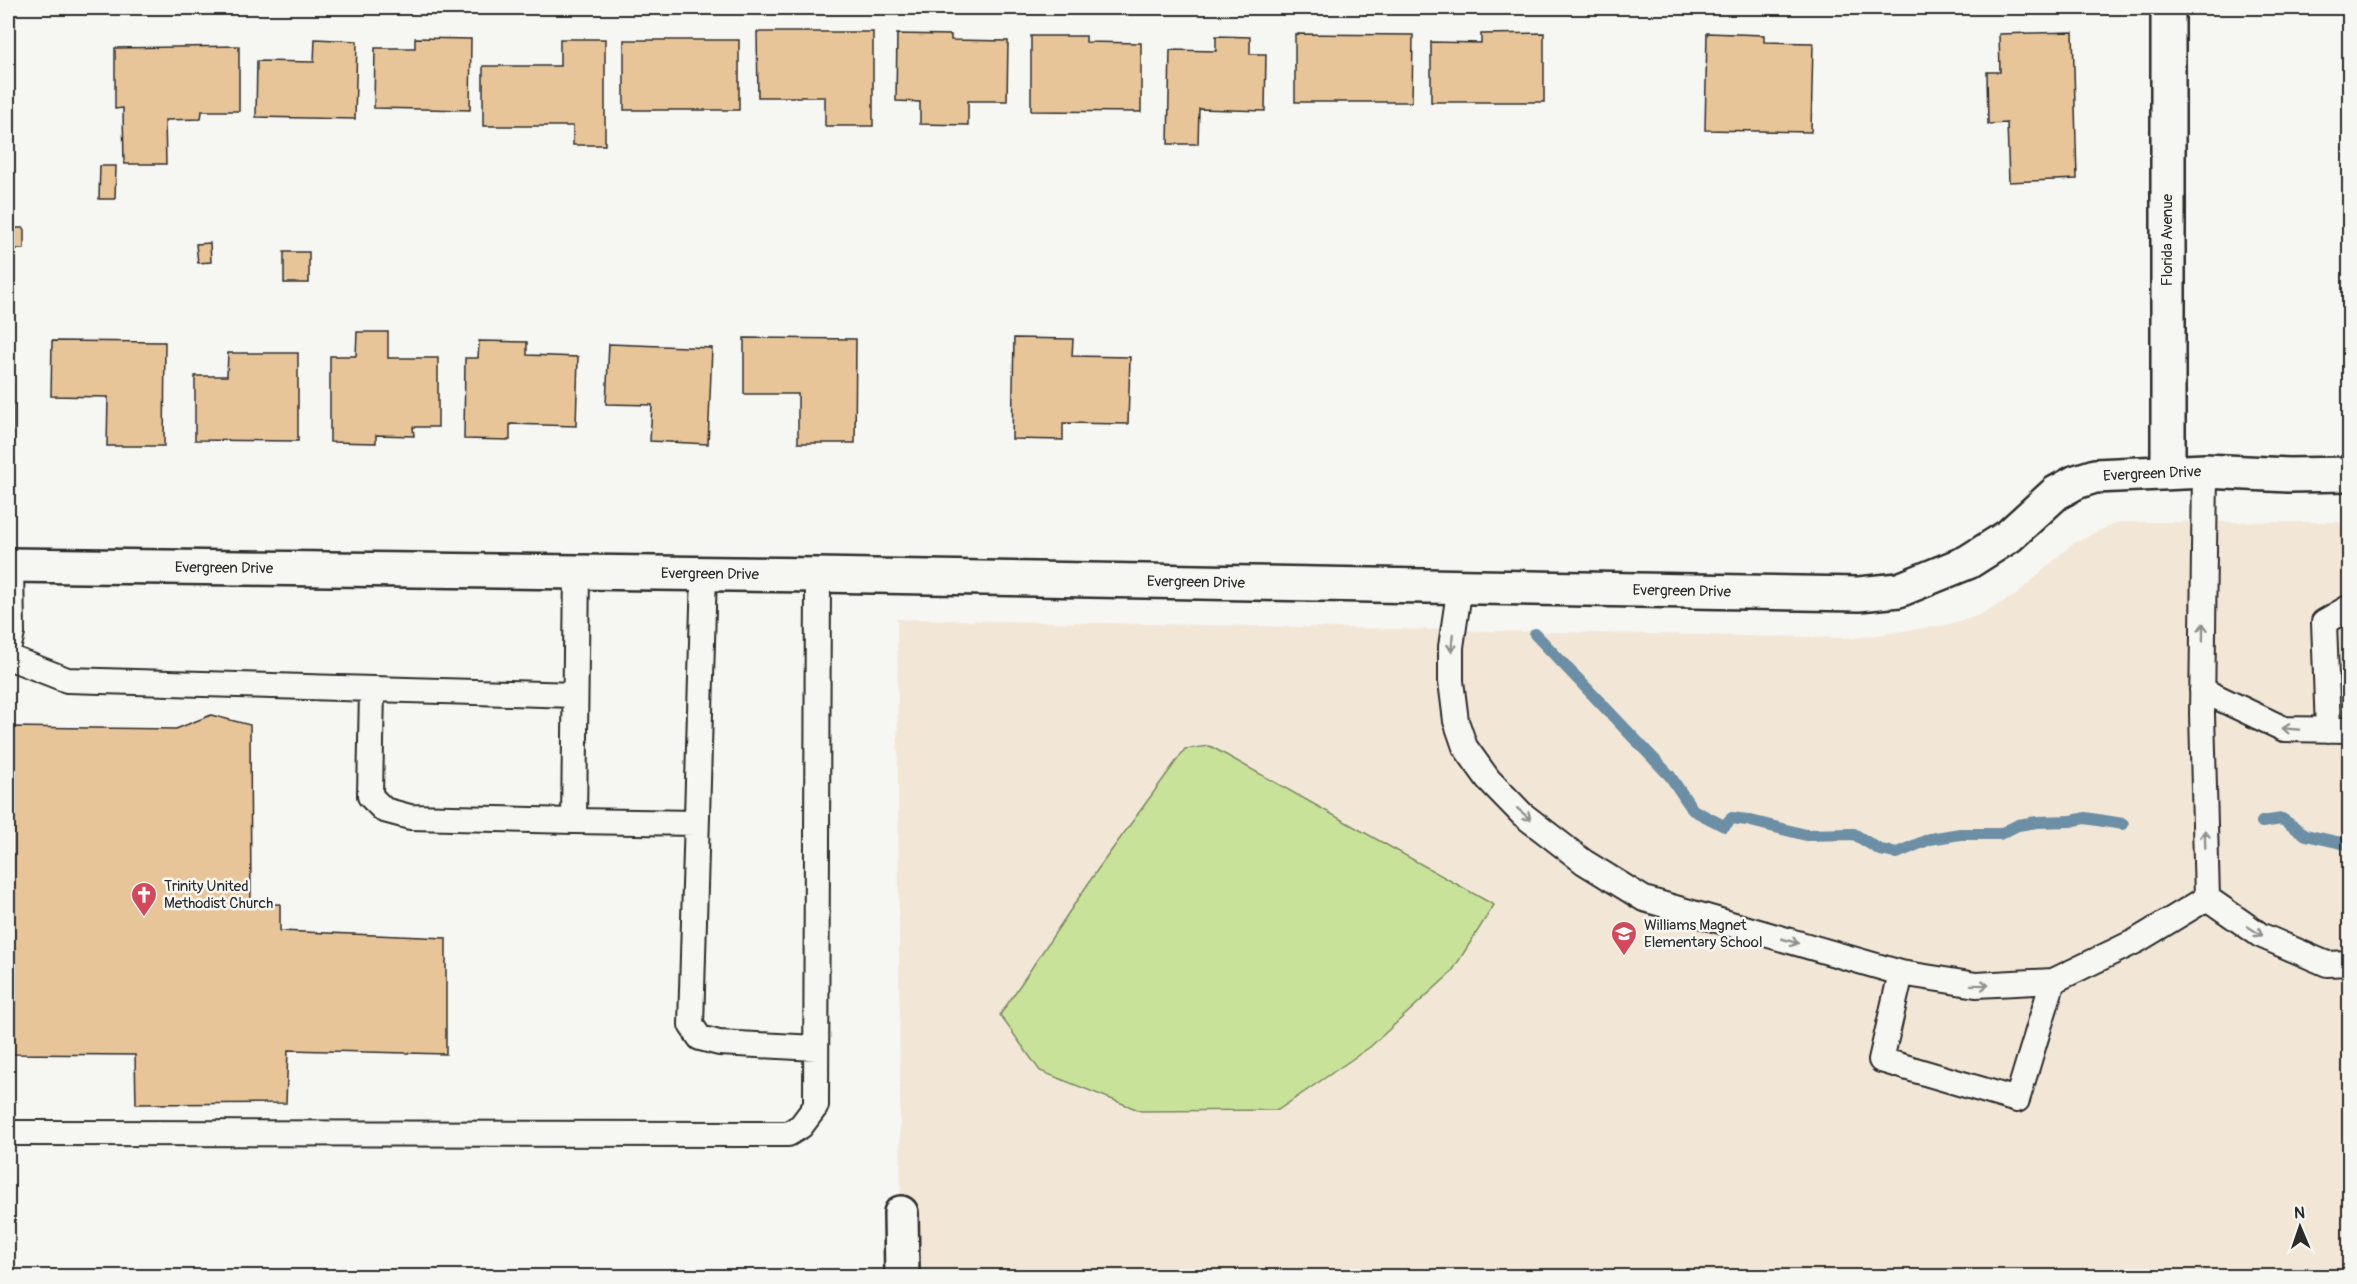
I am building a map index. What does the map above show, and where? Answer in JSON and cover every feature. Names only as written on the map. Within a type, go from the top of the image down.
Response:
[{"type":"street","name":"Florida Avenue","points":[[2168,8],[2168,472]]},
{"type":"street","name":"Evergreen Drive","points":[[9,565],[577,571],[893,578],[1460,585],[1859,594],[1899,590],[1968,562],[2009,536],[2056,494],[2076,482],[2095,476],[2205,471],[2349,474]]},
{"type":"street","points":[[901,1213],[902,1276]]},
{"type":"lane","points":[[2205,471],[2202,690],[2207,898]]},
{"type":"lane","points":[[8,649],[12,633],[9,565]]},
{"type":"lane","points":[[574,821],[577,571]]},
{"type":"lane","points":[[704,573],[691,1025],[700,1038],[718,1043],[816,1048]]},
{"type":"lane","points":[[8,1133],[788,1134],[801,1126],[816,1106],[818,575]]},
{"type":"lane","points":[[1460,585],[1451,647],[1451,681],[1456,721],[1465,747],[1488,779],[1522,814],[1584,862],[1644,899],[1902,973],[1976,985],[2053,981],[2136,941],[2207,898]]},
{"type":"lane","points":[[2202,690],[2284,729],[2339,730],[2324,622],[2349,607]]},
{"type":"lane","points":[[8,657],[67,680],[575,695]]},
{"type":"lane","points":[[372,689],[370,795],[384,810],[410,817],[696,824]]},
{"type":"lane","points":[[2207,898],[2260,935],[2327,964],[2349,963]]},
{"type":"lane","points":[[1902,973],[1881,1060],[2017,1100],[2053,981]]},
{"type":"shaded area","name":"Williams Magnet Elementary School","points":[[2118,522],[2349,522],[2349,1276],[901,1276],[897,619],[1854,638],[1946,625],[1977,616],[2016,595],[2073,543]]},
{"type":"green space","points":[[1210,746],[1494,905],[1451,973],[1370,1047],[1278,1110],[1141,1111],[1040,1071],[1000,1015],[1098,869],[1185,749]]},
{"type":"building","points":[[757,32],[873,32],[873,126],[825,126],[825,97],[758,97]]},
{"type":"building","points":[[2073,32],[2077,179],[2009,182],[2007,123],[1988,124],[1987,72],[2000,72],[1999,34]]},
{"type":"building","points":[[1544,33],[1544,102],[1431,102],[1431,42],[1481,43],[1481,34]]},
{"type":"building","points":[[1707,33],[1764,35],[1764,42],[1813,43],[1811,132],[1705,130]]},
{"type":"building","points":[[897,34],[951,35],[951,40],[1008,41],[1007,101],[968,101],[968,125],[920,124],[920,102],[896,101]]},
{"type":"building","points":[[1295,34],[1413,35],[1412,102],[1295,102]]},
{"type":"building","points":[[1031,36],[1086,36],[1086,42],[1141,43],[1141,112],[1031,111]]},
{"type":"building","points":[[1216,36],[1250,37],[1250,54],[1266,54],[1265,111],[1199,109],[1198,144],[1168,144],[1170,50],[1216,51]]},
{"type":"building","points":[[415,38],[471,39],[470,110],[374,108],[375,48],[415,48]]},
{"type":"building","points":[[315,39],[357,41],[355,119],[256,117],[257,61],[314,62]]},
{"type":"building","points":[[560,39],[605,39],[605,145],[573,145],[573,126],[483,126],[483,66],[560,66]]},
{"type":"building","points":[[624,40],[739,40],[739,110],[624,110]]},
{"type":"building","points":[[239,46],[239,111],[202,111],[201,119],[165,120],[166,164],[124,164],[123,108],[115,109],[115,48]]},
{"type":"building","points":[[100,166],[116,166],[115,199],[99,199]]},
{"type":"building","points":[[8,228],[24,228],[24,249],[8,249]]},
{"type":"building","points":[[210,243],[211,262],[198,263],[196,244]]},
{"type":"building","points":[[284,252],[309,252],[309,283],[284,283]]},
{"type":"building","points":[[357,332],[388,332],[388,358],[438,358],[438,427],[413,427],[414,436],[376,435],[376,443],[330,442],[330,356],[356,356]]},
{"type":"building","points":[[744,338],[856,339],[855,443],[798,443],[798,394],[744,394]]},
{"type":"building","points":[[1014,338],[1073,339],[1072,356],[1130,357],[1128,424],[1063,423],[1063,440],[1012,439]]},
{"type":"building","points":[[52,341],[165,342],[164,446],[107,446],[108,397],[51,396]]},
{"type":"building","points":[[479,341],[527,342],[527,355],[578,357],[576,426],[510,424],[510,440],[464,439],[465,358],[478,358]]},
{"type":"building","points":[[609,344],[712,348],[708,444],[650,441],[652,405],[606,404]]},
{"type":"building","points":[[228,353],[298,353],[298,441],[195,440],[195,376],[227,376]]},
{"type":"building","points":[[8,386],[13,386],[13,440],[8,440]]},
{"type":"building","name":"Trinity United Methodist Church","points":[[211,715],[250,725],[251,904],[280,904],[280,931],[446,938],[446,1054],[288,1050],[286,1103],[136,1104],[135,1055],[8,1054],[8,727],[176,729]]},
{"type":"waterway","points":[[1535,634],[1670,776],[1693,810],[1724,826],[1732,818],[1806,835],[1854,834],[1880,850],[1897,853],[1930,839],[1960,834],[2000,834],[2018,825],[2037,822],[2071,821],[2085,818],[2123,824]]},
{"type":"waterway","points":[[2262,822],[2282,819],[2306,835],[2350,845]]},
{"type":"place","name":"Trinity United Methodist Church","points":[[144,918]]},
{"type":"place","name":"Williams Magnet Elementary School","points":[[1624,957]]}]
